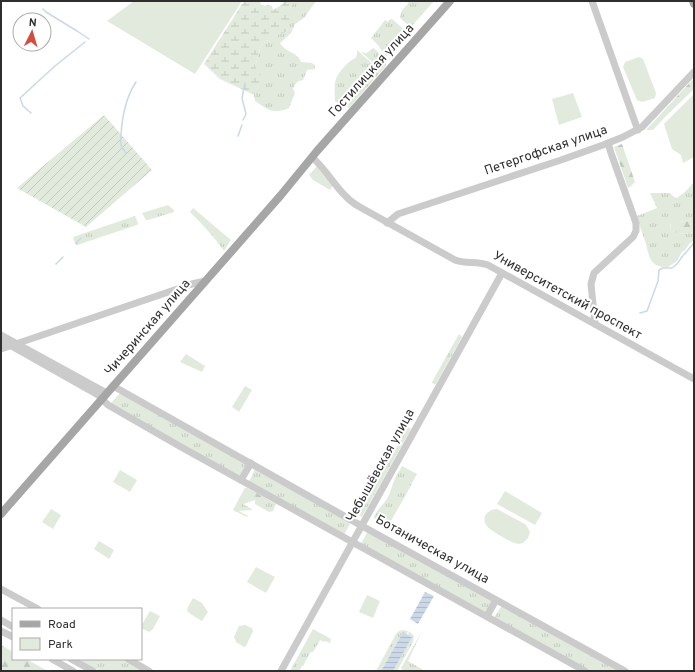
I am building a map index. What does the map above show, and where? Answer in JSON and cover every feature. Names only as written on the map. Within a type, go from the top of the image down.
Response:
[{"type":"main road","name":"Гостилицкая улица","points":[[312,157],[450,1]]},
{"type":"main road","name":"Чичеринская улица","points":[[1,514],[281,195],[312,157]]},
{"type":"street","points":[[592,1],[638,130]]},
{"type":"street","name":"Петергофская улица","points":[[387,223],[398,214],[561,160],[608,143],[638,130],[694,72]]},
{"type":"street","points":[[595,324],[591,284],[594,274],[632,237],[636,229],[636,223],[608,143]]},
{"type":"street","name":"Университетский проспект","points":[[312,157],[319,163],[351,202],[387,223],[455,260],[484,264],[502,273],[694,379]]},
{"type":"street","name":"Чебышёвская улица","points":[[281,671],[502,273]]},
{"type":"street","points":[[1,349],[192,284],[205,281]]},
{"type":"street","points":[[1,334],[13,344],[91,391],[98,395],[104,396],[104,402],[108,405],[585,671]]},
{"type":"street","points":[[1,340],[13,344]]},
{"type":"street","name":"Ботаническая улица","points":[[113,386],[625,671]]},
{"type":"street","points":[[241,480],[251,463]]},
{"type":"street","points":[[1,589],[36,608]]},
{"type":"street","name":"Ботаническая улица","points":[[487,616],[496,600]]},
{"type":"street","points":[[1,620],[12,626]]},
{"type":"street","points":[[1,631],[12,636]]},
{"type":"street","points":[[54,660],[73,671]]},
{"type":"street","points":[[73,660],[93,671]]},
{"type":"street","points":[[130,660],[149,671]]},
{"type":"green space","points":[[134,1],[242,1],[195,74],[107,21]]},
{"type":"green space","points":[[244,1],[260,1],[261,5],[272,6],[273,10],[283,4],[283,1],[294,1],[289,10],[289,26],[286,32],[262,42],[255,66],[260,76],[254,95],[220,79],[204,64]]},
{"type":"green space","points":[[294,1],[316,1],[304,18],[295,24],[291,33],[280,43],[283,47],[297,56],[301,62],[312,63],[315,66],[315,69],[307,70],[303,80],[295,84],[293,89],[295,93],[289,108],[275,111],[268,109],[255,101],[254,95],[259,83],[255,66],[262,42],[286,32],[289,26],[289,10]]},
{"type":"green space","points":[[407,1],[434,1],[411,27],[400,17],[402,10],[408,4]]},
{"type":"green space","points":[[392,19],[407,32],[386,57],[371,38],[385,20],[388,22]]},
{"type":"green space","points":[[373,48],[383,60],[377,66],[361,52],[367,53]]},
{"type":"green space","points":[[357,50],[376,67],[342,106],[335,101],[335,81],[343,68],[356,57]]},
{"type":"green space","points":[[639,57],[643,59],[656,93],[655,98],[642,102],[637,100],[623,67],[625,62]]},
{"type":"green space","points":[[385,62],[386,66],[349,108],[346,106]]},
{"type":"green space","points":[[694,78],[694,91],[693,90],[653,130],[646,130]]},
{"type":"green space","points":[[573,93],[582,117],[559,125],[552,99]]},
{"type":"green space","points":[[693,95],[694,157],[683,163],[681,155],[672,149],[664,124]]},
{"type":"green space","points":[[104,115],[152,170],[86,227],[17,188]]},
{"type":"green space","points":[[622,144],[635,182],[628,188],[614,147]]},
{"type":"green space","points":[[317,166],[333,185],[330,190],[313,180],[309,175]]},
{"type":"green space","points":[[694,182],[694,218],[671,223],[670,230],[682,234],[694,232],[694,240],[682,252],[677,261],[668,267],[658,266],[652,262],[650,258],[637,216],[657,208],[650,193],[670,193],[677,198]]},
{"type":"green space","points":[[168,205],[174,210],[174,212],[148,220],[146,220],[142,213]]},
{"type":"green space","points":[[193,208],[231,240],[224,251],[190,212]]},
{"type":"green space","points":[[135,216],[138,223],[137,225],[77,245],[75,244],[73,237]]},
{"type":"green space","points":[[694,218],[694,232],[682,234],[670,230],[671,223],[675,221],[678,222]]},
{"type":"green space","points":[[459,334],[462,337],[436,384],[432,383],[432,382]]},
{"type":"green space","points":[[186,354],[205,366],[202,372],[180,362]]},
{"type":"green space","points":[[245,386],[252,390],[239,412],[232,407]]},
{"type":"green space","points":[[120,393],[246,464],[246,466],[239,476],[110,404]]},
{"type":"green space","points":[[408,427],[411,429],[362,517],[359,513]]},
{"type":"green space","points":[[402,466],[417,474],[388,526],[374,518],[390,494],[395,478]]},
{"type":"green space","points":[[255,469],[351,522],[344,535],[249,482]]},
{"type":"green space","points":[[120,470],[137,480],[130,492],[113,482]]},
{"type":"green space","points":[[245,488],[276,504],[273,511],[269,512],[255,504],[255,500],[243,504],[252,509],[249,514],[251,510],[239,511],[248,516],[247,517],[233,510]]},
{"type":"green space","points":[[245,488],[267,499],[263,502],[263,500],[248,493],[237,512],[233,510]]},
{"type":"green space","points":[[505,491],[542,513],[535,525],[497,504]]},
{"type":"green space","points":[[51,509],[61,515],[53,529],[42,522]]},
{"type":"green space","points":[[494,509],[497,509],[525,524],[530,532],[528,538],[523,543],[518,544],[511,542],[495,533],[487,526],[484,520],[486,514]]},
{"type":"green space","points":[[368,531],[489,599],[492,602],[487,611],[485,612],[361,544]]},
{"type":"green space","points":[[99,541],[114,550],[109,559],[94,549]]},
{"type":"green space","points":[[256,567],[275,577],[266,593],[247,582]]},
{"type":"green space","points":[[367,595],[380,601],[373,618],[359,612]]},
{"type":"green space","points":[[193,598],[202,603],[208,612],[202,621],[187,611]]},
{"type":"green space","points":[[502,605],[620,671],[590,671],[494,618]]},
{"type":"green space","points":[[150,611],[160,616],[153,629],[149,632],[142,628],[142,624]]},
{"type":"green space","points":[[245,625],[252,628],[253,631],[246,646],[244,647],[236,642],[234,637],[239,626]]},
{"type":"green space","points":[[313,629],[331,639],[330,643],[320,640],[299,671],[290,671]]},
{"type":"green space","points":[[403,630],[408,631],[407,634],[403,632],[381,671],[376,671],[396,634]]},
{"type":"green space","points":[[409,631],[414,636],[413,642],[397,671],[393,671],[411,637],[408,634]]},
{"type":"green space","points":[[422,631],[408,661],[425,671],[401,671],[401,668]]},
{"type":"green space","points":[[1,645],[12,651],[12,660],[28,660],[48,671],[1,671]]},
{"type":"green space","points":[[80,660],[125,660],[144,671],[100,671]]},
{"type":"water","points":[[425,592],[434,596],[418,624],[410,619]]},
{"type":"water","points":[[403,632],[412,637],[393,671],[381,671]]},
{"type":"waterway","points":[[43,9],[89,39]]},
{"type":"waterway","points":[[31,113],[23,106],[20,98],[55,66],[85,42]]},
{"type":"waterway","points":[[126,153],[121,144],[122,122],[127,101],[136,82]]},
{"type":"waterway","points":[[243,120],[246,114],[242,98],[245,83]]},
{"type":"waterway","points":[[238,136],[242,125]]},
{"type":"waterway","points":[[76,243],[81,238]]},
{"type":"waterway","points":[[640,313],[647,311],[658,281],[659,270],[663,268],[672,268],[694,243]]},
{"type":"waterway","points":[[56,264],[63,257]]}]
